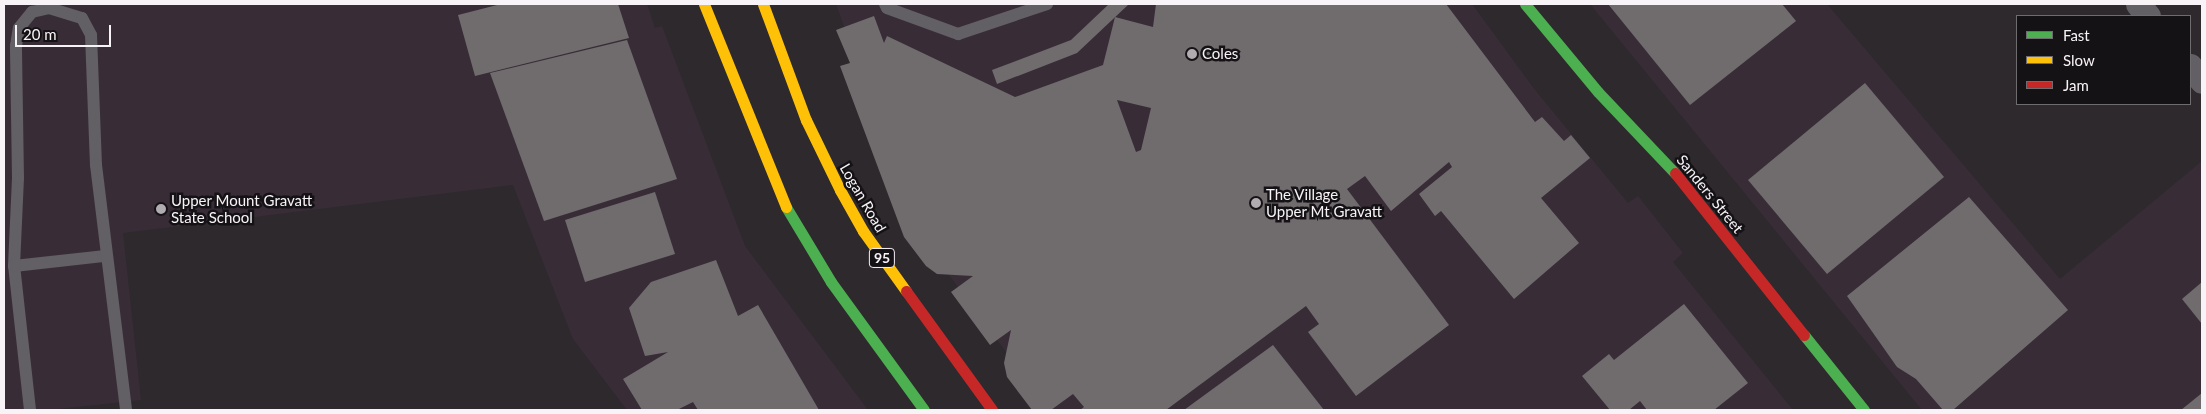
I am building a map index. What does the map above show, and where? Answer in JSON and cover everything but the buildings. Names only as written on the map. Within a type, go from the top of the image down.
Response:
[{"type":"main road","points":[[704,4],[781,198],[831,282],[924,410]]},
{"type":"main road","name":"Logan Road","points":[[764,4],[806,120],[840,190],[868,238],[992,410]]},
{"type":"main road","name":"Sanders Street","points":[[1525,4],[1598,92],[1686,186],[1864,410]]},
{"type":"street","points":[[2138,4],[2147,15]]},
{"type":"street","points":[[2191,67],[2202,81]]},
{"type":"lane","points":[[885,4],[887,8],[958,34],[1047,4]]},
{"type":"lane","points":[[30,410],[14,266],[18,178],[16,46],[19,28],[32,12],[49,8],[82,18],[91,35],[96,165],[126,410]]},
{"type":"lane","points":[[14,266],[106,256]]},
{"type":"shaded area","points":[[4,4],[647,4],[655,28],[662,26],[745,246],[868,410],[627,410],[573,339],[513,185],[123,233],[141,400],[49,410],[4,410]]},
{"type":"shaded area","points":[[836,4],[1472,4],[1535,90],[1628,203],[1638,196],[1683,253],[1673,262],[1793,410],[1049,410],[918,233]]},
{"type":"shaded area","points":[[1590,4],[1827,4],[2060,279],[2202,161],[2202,410],[1922,410]]},
{"type":"traffic: fast","points":[[1525,4],[1598,92],[1675,173]]},
{"type":"traffic: fast","points":[[786,207],[831,282],[924,410]]},
{"type":"traffic: fast","points":[[1804,335],[1864,410]]},
{"type":"traffic: slow","points":[[704,4],[786,207]]},
{"type":"traffic: slow","points":[[763,4],[806,120],[840,190],[863,231],[906,291]]},
{"type":"traffic: jam","points":[[1675,173],[1804,335]]},
{"type":"traffic: jam","points":[[906,291],[992,410]]},
{"type":"place","name":"Coles","points":[[1192,54]]},
{"type":"place","name":"The Village Upper Mt Gravatt","points":[[1256,203]]},
{"type":"place","name":"Upper Mount Gravatt State School","points":[[161,209]]}]
